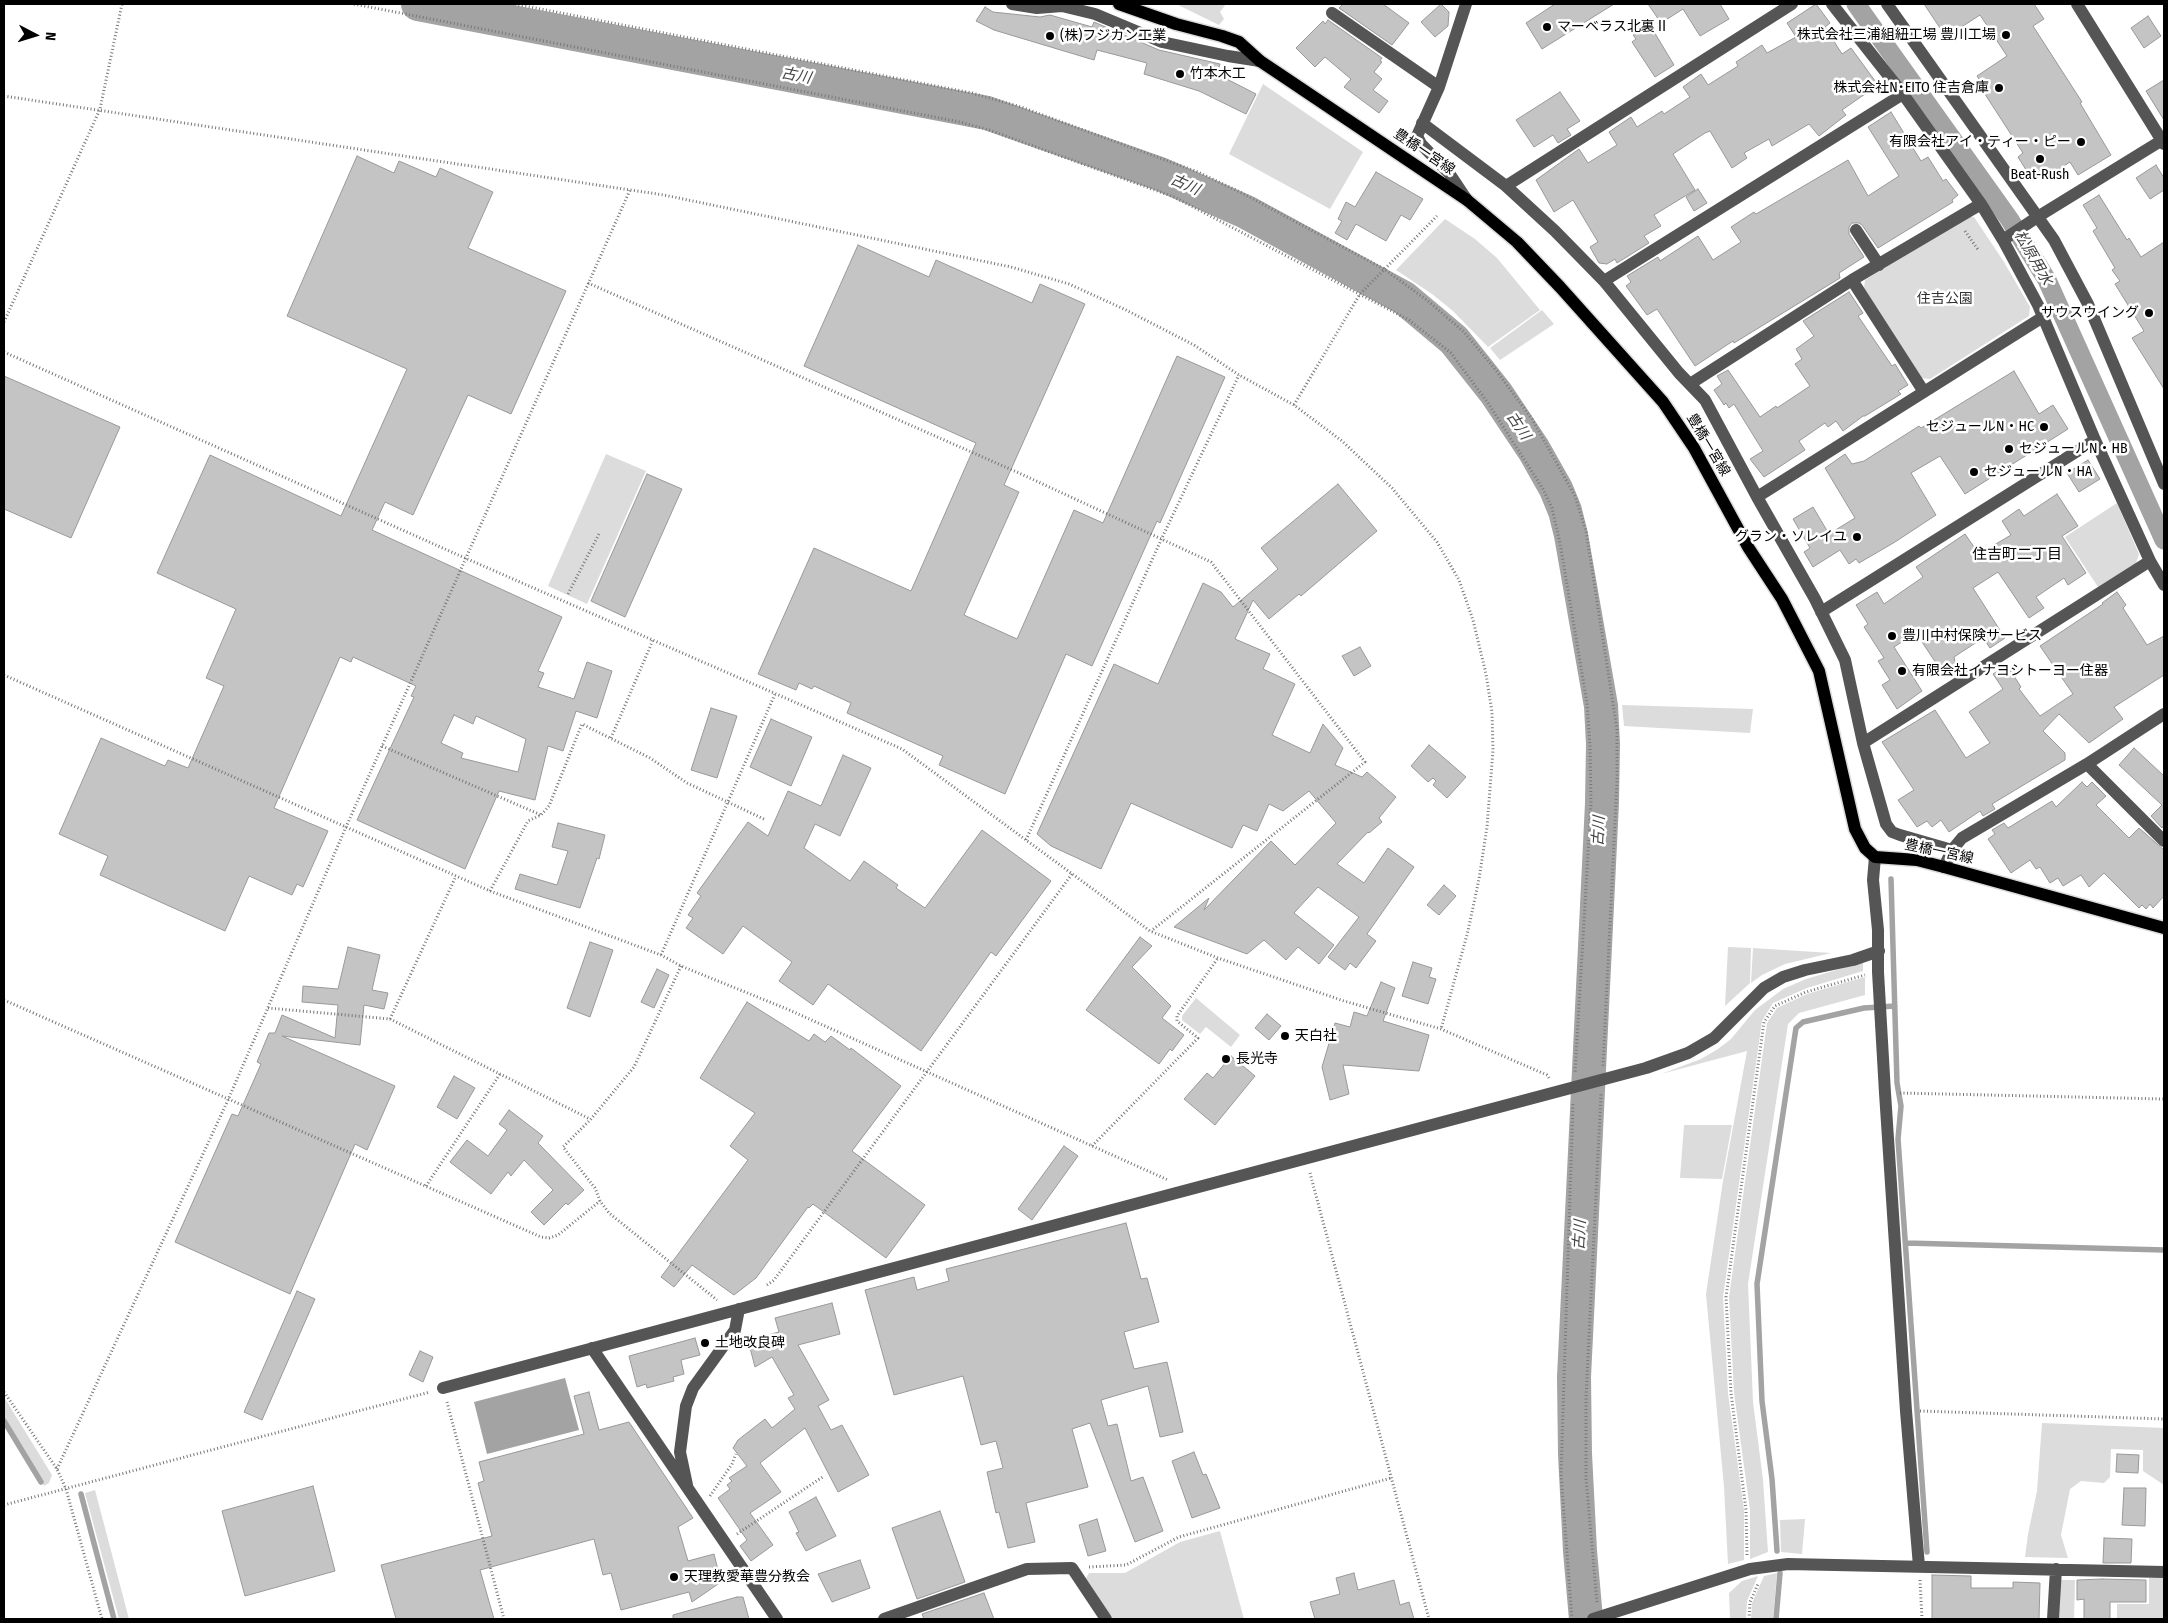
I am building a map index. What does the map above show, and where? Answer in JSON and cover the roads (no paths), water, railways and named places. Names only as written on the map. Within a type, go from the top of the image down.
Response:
[{"type":"main road","name":"豊橋一宮線","points":[[1119,4],[1176,24],[1239,42],[1260,61],[1467,200],[1517,242],[1663,402],[1694,448],[1748,547],[1782,599],[1819,671],[1855,829],[1865,848],[1875,857],[1917,860],[2164,928]]},
{"type":"street","points":[[1012,4],[1037,8],[1062,6],[1095,14],[1162,42],[1260,61]]},
{"type":"street","points":[[1466,4],[1439,87],[1416,136],[1421,144],[1449,173],[1467,200]]},
{"type":"street","points":[[1506,186],[1792,4]]},
{"type":"street","points":[[1832,4],[1903,94],[2006,238],[2043,317],[2095,440],[2150,561],[2164,585]]},
{"type":"street","points":[[1887,4],[2036,218],[2054,240],[2088,304],[2164,484]]},
{"type":"street","points":[[2006,238],[2164,141],[2077,4]]},
{"type":"street","points":[[1332,13],[1439,87]]},
{"type":"street","points":[[1604,281],[1903,94]]},
{"type":"street","points":[[1422,123],[1506,186],[1555,231],[1604,281],[1679,374],[1705,400],[1821,612],[1845,660],[1863,743],[1886,824],[1892,832],[1952,850]]},
{"type":"street","points":[[1690,384],[1852,280],[1981,204]]},
{"type":"street","points":[[1856,230],[1878,265]]},
{"type":"street","points":[[1852,280],[1924,392]]},
{"type":"street","points":[[1757,497],[2043,317]]},
{"type":"street","points":[[1821,612],[2095,440]]},
{"type":"street","points":[[1863,743],[2150,561]]},
{"type":"street","points":[[1944,867],[1952,850],[1962,838],[2087,764],[2164,714]]},
{"type":"street","points":[[2087,764],[2164,841]]},
{"type":"street","points":[[1875,857],[1873,880],[1879,951],[1878,972],[1905,1401],[1920,1566]]},
{"type":"street","points":[[443,1388],[1576,1087],[1669,1060],[1702,1046],[1724,1030],[1764,988],[1783,977],[1805,970],[1847,962],[1879,951]]},
{"type":"street","points":[[688,1492],[680,1452],[686,1406],[693,1388],[735,1330],[739,1309]]},
{"type":"street","points":[[592,1348],[776,1619]]},
{"type":"street","points":[[1595,1618],[1748,1564],[2164,1572]]},
{"type":"street","points":[[884,1619],[1027,1569],[1072,1568],[1106,1619]]},
{"type":"street","points":[[2053,1619],[2056,1569]]},
{"type":"waterway","name":"古川","points":[[418,4],[987,113],[1160,174],[1246,212],[1404,298],[1454,340],[1496,393],[1534,450],[1556,489],[1565,511],[1571,535],[1601,706],[1603,744],[1602,803],[1574,1377],[1575,1454],[1586,1619]]},
{"type":"waterway","name":"松原用水","points":[[1856,4],[2010,220],[2047,280],[2164,540]]},
{"type":"waterway","points":[[1891,879],[1897,1083],[1901,1106],[1898,1139],[1927,1552]]},
{"type":"waterway","points":[[1777,1551],[1772,1479],[1762,1401],[1757,1284],[1796,1028],[1803,1022],[1864,1008],[1895,1006]]},
{"type":"waterway","points":[[1906,1243],[2164,1250]]},
{"type":"waterway","points":[[4,1421],[41,1482]]},
{"type":"waterway","points":[[81,1494],[114,1619]]},
{"type":"waterway","points":[[1776,1619],[1780,1573]]},
{"type":"place","name":"マーベラス北裏Ⅱ","points":[[1547,27]]},
{"type":"place","name":"株式会社三浦組紐工場 豊川工場","points":[[2006,35]]},
{"type":"place","name":"(株)フジカン工業","points":[[1050,36]]},
{"type":"place","name":"竹本木工","points":[[1180,74]]},
{"type":"place","name":"株式会社N･EITO 住吉倉庫","points":[[1999,88]]},
{"type":"place","name":"有限会社アイ・ティー・ピー","points":[[2081,142]]},
{"type":"place","name":"Beat-Rush","points":[[2040,159]]},
{"type":"place","name":"サウスウイング","points":[[2149,313]]},
{"type":"place","name":"セジュールN・HC","points":[[2044,427]]},
{"type":"place","name":"セジュールN・HB","points":[[2009,449]]},
{"type":"place","name":"セジュールN・HA","points":[[1974,472]]},
{"type":"place","name":"グラン・ソレイユ","points":[[1857,537]]},
{"type":"place","name":"豊川中村保険サービス","points":[[1892,636]]},
{"type":"place","name":"有限会社イナヨシトーヨー住器","points":[[1902,671]]},
{"type":"place","name":"天白社","points":[[1285,1036]]},
{"type":"place","name":"長光寺","points":[[1226,1059]]},
{"type":"place","name":"土地改良碑","points":[[705,1343]]},
{"type":"place","name":"天理教愛華豊分教会","points":[[674,1577]]},
{"type":"district","name":"住吉町二丁目","points":[[2017,555]]},
{"type":"park label","name":"住吉公園","points":[[1945,299]]}]
